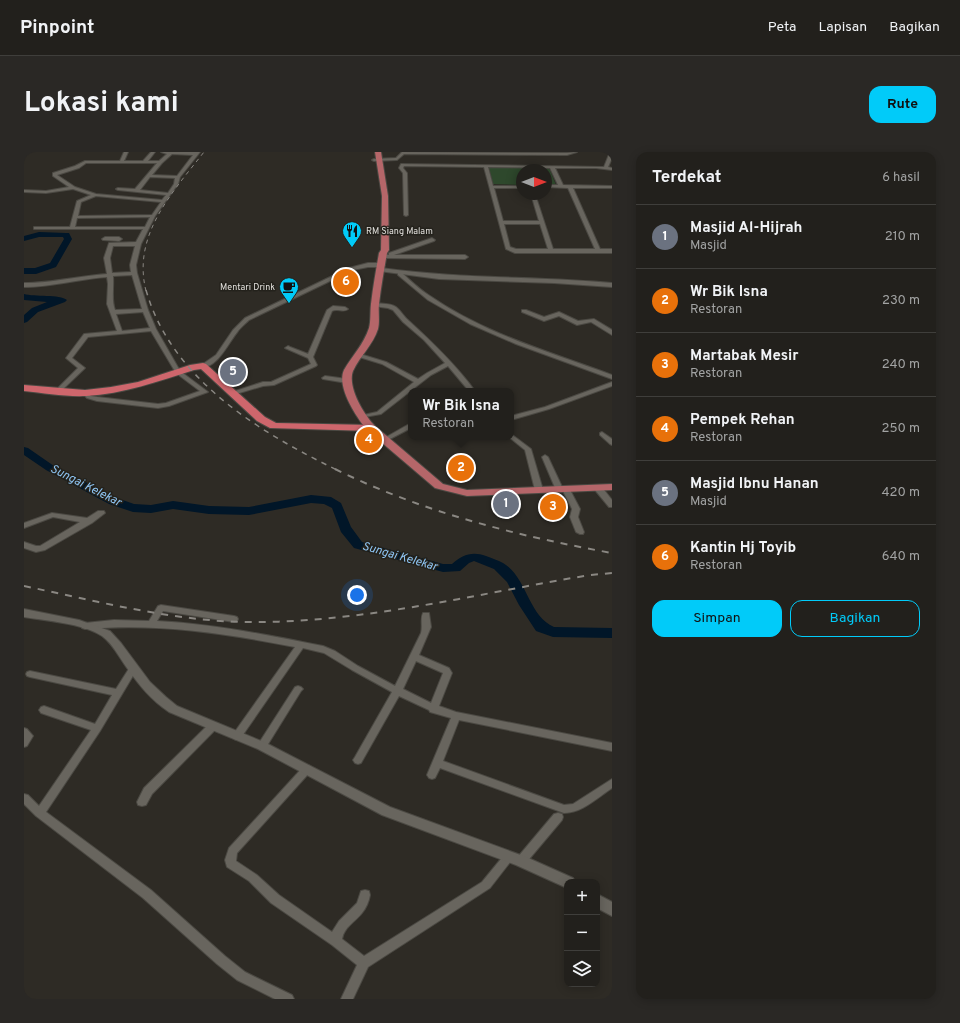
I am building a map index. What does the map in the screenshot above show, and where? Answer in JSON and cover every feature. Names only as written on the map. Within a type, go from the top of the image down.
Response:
[{"type":"highway","points":[[24,388],[85,392],[111,390],[140,384],[203,366],[234,393],[260,419],[274,426],[371,428]]},
{"type":"main road","points":[[376,156],[380,196],[380,250],[383,260],[375,305],[374,327],[370,337],[348,372],[347,381],[354,403],[361,417],[384,440],[439,486],[445,489],[467,493],[612,487]]},
{"type":"street","points":[[122,161],[126,152]]},
{"type":"street","points":[[145,161],[154,152]]},
{"type":"street","points":[[163,152],[198,153]]},
{"type":"street","points":[[138,189],[170,152]]},
{"type":"street","points":[[391,159],[396,152]]},
{"type":"street","points":[[376,156],[397,159],[403,153],[446,152],[567,154],[575,152]]},
{"type":"street","points":[[85,392],[89,397],[97,399],[158,406],[205,392],[178,372],[153,328],[145,310],[133,265],[138,244],[146,228],[178,177],[198,153]]},
{"type":"street","points":[[606,168],[612,155]]},
{"type":"street","points":[[391,159],[395,165],[401,168],[405,173],[406,215]]},
{"type":"street","points":[[160,162],[85,162],[76,168],[55,175],[73,188],[96,195],[164,201]]},
{"type":"street","points":[[596,167],[608,162]]},
{"type":"street","points":[[401,168],[416,166],[516,167]]},
{"type":"street","points":[[486,167],[509,250],[612,251]]},
{"type":"street","points":[[561,186],[552,167],[596,167],[612,169]]},
{"type":"street","points":[[149,176],[178,177]]},
{"type":"street","points":[[491,187],[516,186]]},
{"type":"street","points":[[552,186],[612,187]]},
{"type":"street","points":[[570,186],[598,251]]},
{"type":"street","points":[[24,191],[46,192],[73,188]]},
{"type":"street","points":[[118,189],[170,192]]},
{"type":"street","points":[[72,228],[79,201],[96,195]]},
{"type":"street","points":[[535,200],[551,251]]},
{"type":"street","points":[[99,210],[102,216]]},
{"type":"street","points":[[75,217],[153,216]]},
{"type":"street","points":[[501,222],[542,223]]},
{"type":"street","points":[[36,228],[106,226],[146,228]]},
{"type":"street","points":[[138,244],[111,244],[103,242],[142,238]]},
{"type":"street","points":[[347,272],[383,260],[432,240]]},
{"type":"street","points":[[111,244],[107,258],[111,284],[110,304],[120,333]]},
{"type":"street","points":[[203,366],[218,356],[234,330],[247,319],[355,268],[383,260],[465,257]]},
{"type":"street","points":[[383,260],[430,299],[470,321],[496,333],[612,377]]},
{"type":"street","points":[[24,285],[134,273]]},
{"type":"street","points":[[400,274],[449,278],[592,282],[612,285]]},
{"type":"street","points":[[375,305],[389,306],[395,309],[405,322],[426,339],[449,363],[470,388]]},
{"type":"street","points":[[310,357],[330,308],[345,309]]},
{"type":"street","points":[[114,312],[145,310]]},
{"type":"street","points":[[524,311],[544,319],[559,314],[577,323],[592,320],[612,335]]},
{"type":"street","points":[[59,390],[82,368],[69,358],[86,335],[120,333],[153,328]]},
{"type":"street","points":[[234,393],[263,384],[272,384],[314,365],[310,357],[288,348]]},
{"type":"street","points":[[358,356],[384,363],[418,382]]},
{"type":"street","points":[[410,388],[429,374],[449,363]]},
{"type":"street","points":[[325,378],[347,381]]},
{"type":"street","points":[[514,417],[547,408],[612,384]]},
{"type":"street","points":[[361,417],[379,413],[408,390]]},
{"type":"street","points":[[384,440],[408,427]]},
{"type":"street","points":[[602,434],[612,443]]},
{"type":"street","points":[[514,438],[528,449],[539,490]]},
{"type":"street","points":[[545,457],[563,490],[576,509],[574,517],[580,532]]},
{"type":"street","points":[[598,488],[612,505]]},
{"type":"street","points":[[24,545],[36,549],[42,548],[101,513]]},
{"type":"street","points":[[24,526],[52,515],[88,521]]},
{"type":"street","points":[[152,623],[161,608],[234,619]]},
{"type":"street","points":[[24,613],[85,626],[105,633],[115,641],[133,669],[161,701],[173,709],[262,746],[307,768],[386,811],[521,861],[564,880]]},
{"type":"street","points":[[358,760],[398,690],[425,633],[427,627],[426,615]]},
{"type":"street","points":[[85,626],[109,623],[152,623],[249,634],[323,649],[333,653],[348,664],[433,709],[456,716],[612,747]]},
{"type":"street","points":[[237,736],[301,645]]},
{"type":"street","points":[[414,656],[448,671],[448,675],[433,709]]},
{"type":"street","points":[[40,813],[119,694],[133,669]]},
{"type":"street","points":[[30,674],[119,694]]},
{"type":"street","points":[[262,746],[298,689]]},
{"type":"street","points":[[44,710],[97,728]]},
{"type":"street","points":[[432,775],[456,716]]},
{"type":"street","points":[[142,802],[148,791],[213,726]]},
{"type":"street","points":[[24,732],[28,736],[24,743]]},
{"type":"street","points":[[438,763],[564,809],[572,809],[576,807],[612,783]]},
{"type":"street","points":[[307,768],[233,851],[230,860],[231,864],[253,878],[275,899],[364,963]]},
{"type":"street","points":[[24,798],[40,813],[147,894],[241,976],[288,999]]},
{"type":"street","points":[[521,861],[558,817]]},
{"type":"street","points":[[347,999],[364,963],[486,885],[509,857]]},
{"type":"street","points":[[336,942],[339,930],[355,915],[365,895]]},
{"type":"street","points":[[600,902],[612,910]]},
{"type":"green space","points":[[489,168],[516,168],[516,185],[493,184]]},
{"type":"green space","points":[[552,175],[556,185],[552,185]]},
{"type":"waterway","name":"Sungai Kelekar","points":[[24,239],[50,234],[66,235],[68,239],[53,265],[36,271],[24,271]]},
{"type":"waterway","name":"Sungai Kelekar","points":[[24,297],[30,299],[62,300],[35,310],[24,320]]},
{"type":"waterway","name":"Sungai Kelekar","points":[[24,450],[50,468],[113,501],[133,508],[151,509],[173,505],[209,510],[249,511],[311,499],[327,500],[337,506],[350,537],[358,545],[443,568],[455,568],[464,560],[475,557],[499,566],[512,579],[524,602],[541,627],[553,632],[612,633]]},
{"type":"railway","points":[[146,291],[143,271],[145,251],[150,233],[168,199],[204,152]]},
{"type":"railway","points":[[146,290],[158,322],[175,350],[197,376],[222,399],[249,420],[307,455],[335,469]]},
{"type":"railway","points":[[335,469],[402,498],[470,521],[541,539],[612,553]]},
{"type":"railway","points":[[24,586],[160,614],[187,618],[242,622],[330,618],[373,613],[590,575],[612,573]]},
{"type":"place","name":"RM Siang Malam","points":[[352,248]]},
{"type":"place","name":"Kantin Hj Toyib","points":[[346,282]]},
{"type":"place","name":"Mentari Drink","points":[[289,304]]},
{"type":"place","name":"Masjid Ibnu Hanan","points":[[233,372]]},
{"type":"place","name":"Pempek Rehan","points":[[369,440]]},
{"type":"place","name":"Wr Bik Isna","points":[[461,468]]},
{"type":"place","name":"Masjid Al-Hijrah","points":[[506,504]]},
{"type":"place","name":"Martabak Mesir","points":[[553,507]]}]
